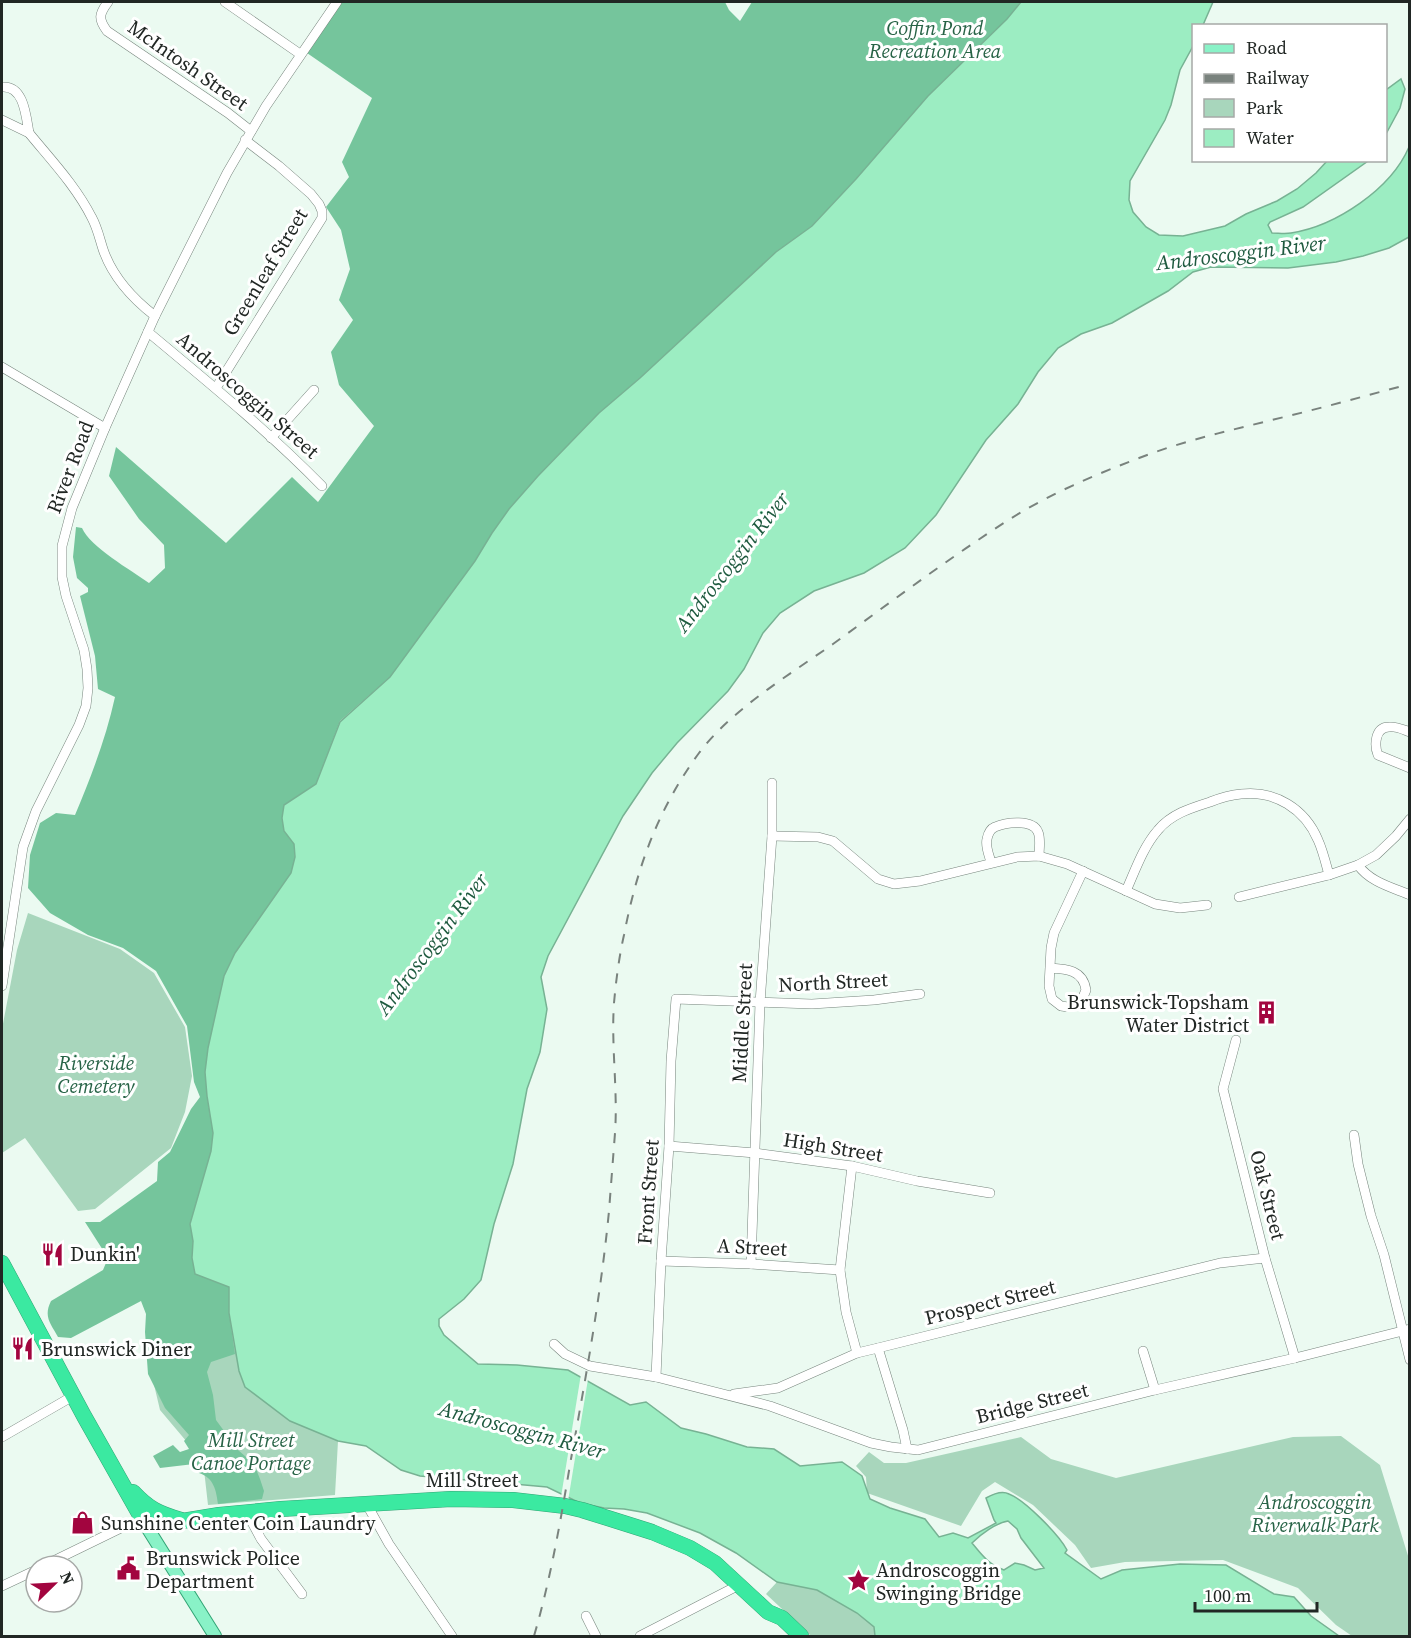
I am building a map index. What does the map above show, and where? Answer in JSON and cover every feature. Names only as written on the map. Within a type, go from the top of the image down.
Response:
[{"type":"highway","points":[[2,1264],[145,1524]]},
{"type":"highway","points":[[118,1476],[148,1507],[184,1521]]},
{"type":"highway","name":"Mill Street","points":[[145,1524],[366,1503],[451,1498],[531,1501],[582,1510],[672,1539],[715,1563],[768,1612],[775,1624],[788,1636]]},
{"type":"highway","name":"Mill Street","points":[[768,1612],[782,1618],[801,1636]]},
{"type":"main road","points":[[145,1524],[215,1636]]},
{"type":"street","name":"McIntosh Street","points":[[108,2],[100,14],[101,23],[105,28],[251,131]]},
{"type":"street","points":[[225,2],[300,54]]},
{"type":"street","name":"River Road","points":[[2,986],[23,847],[36,811],[75,734],[86,706],[87,669],[79,631],[66,596],[62,577],[61,557],[72,508],[155,316],[227,173],[245,140],[300,54],[337,2]]},
{"type":"street","points":[[2,87],[12,88],[18,92],[29,133]]},
{"type":"street","points":[[2,120],[29,133],[66,177],[92,217],[104,252],[117,279],[155,316]]},
{"type":"street","name":"Greenleaf Street","points":[[216,388],[322,218],[319,204],[296,180],[245,140]]},
{"type":"street","name":"Androscoggin Street","points":[[148,333],[216,388],[322,486]]},
{"type":"street","points":[[2,367],[105,428]]},
{"type":"street","points":[[271,438],[314,390]]},
{"type":"street","points":[[1410,732],[1391,726],[1379,732],[1375,740],[1378,755],[1410,768]]},
{"type":"street","name":"Middle Street","points":[[751,1264],[760,1003],[772,836],[772,783]]},
{"type":"street","points":[[1126,891],[1152,838],[1171,818],[1182,811],[1239,794],[1270,796],[1280,799],[1298,811],[1318,840],[1329,875]]},
{"type":"street","points":[[1239,897],[1329,875],[1358,865],[1376,855],[1410,819]]},
{"type":"street","points":[[991,862],[986,842],[990,831],[1002,825],[1026,822],[1032,824],[1038,830],[1040,837],[1039,856]]},
{"type":"street","points":[[772,836],[826,838],[878,879],[894,884],[920,881],[991,862],[1039,856],[1083,871],[1155,904],[1180,908],[1208,904]]},
{"type":"street","points":[[1358,865],[1375,880],[1410,895]]},
{"type":"street","points":[[1050,968],[1072,970],[1082,978],[1086,990],[1081,1002],[1068,1007],[1061,1006],[1052,999],[1049,986],[1050,968],[1054,933],[1083,871]]},
{"type":"street","name":"North Street","points":[[676,999],[812,1004],[920,994]]},
{"type":"street","name":"Front Street","points":[[661,1378],[661,1261],[676,999]]},
{"type":"street","name":"Oak Street","points":[[1236,1040],[1223,1089],[1264,1258],[1295,1358]]},
{"type":"street","points":[[1354,1135],[1358,1164],[1371,1216],[1406,1330],[1410,1360]]},
{"type":"street","name":"High Street","points":[[669,1146],[754,1153],[852,1166],[917,1181],[990,1192]]},
{"type":"street","points":[[852,1166],[840,1270],[846,1312],[857,1353]]},
{"type":"street","name":"Prospect Street","points":[[728,1394],[778,1388],[857,1353],[1220,1263],[1264,1258]]},
{"type":"street","name":"A Street","points":[[661,1261],[840,1270]]},
{"type":"street","name":"Bridge Street","points":[[554,1344],[565,1354],[590,1366],[661,1378],[694,1388],[728,1394],[770,1406],[871,1443],[891,1448],[918,1450],[1406,1330]]},
{"type":"street","points":[[878,1348],[907,1449]]},
{"type":"street","points":[[1143,1351],[1155,1390]]},
{"type":"street","points":[[2,1437],[73,1396]]},
{"type":"street","points":[[366,1503],[389,1544],[452,1636]]},
{"type":"street","points":[[247,1513],[261,1539],[302,1594]]},
{"type":"street","points":[[68,1554],[123,1527],[145,1524]]},
{"type":"street","points":[[2,1586],[24,1575]]},
{"type":"street","points":[[640,1636],[739,1585]]},
{"type":"street","points":[[586,1616],[596,1636]]},
{"type":"green space","name":"Coffin Pond Recreation Area","points":[[342,2],[725,2],[729,10],[740,21],[752,2],[1021,2],[1007,19],[928,96],[812,226],[776,252],[599,413],[538,476],[509,509],[475,561],[390,677],[340,721],[316,784],[284,805],[284,831],[294,844],[295,857],[291,873],[235,953],[224,976],[207,1096],[213,1133],[211,1151],[190,1224],[193,1241],[192,1258],[229,1286],[229,1313],[235,1354],[211,1362],[207,1372],[216,1420],[238,1450],[254,1464],[264,1491],[262,1499],[218,1504],[213,1485],[208,1478],[199,1473],[194,1464],[160,1468],[153,1456],[173,1445],[180,1452],[189,1449],[184,1441],[189,1435],[165,1408],[148,1374],[146,1314],[141,1301],[71,1338],[58,1337],[49,1320],[48,1312],[51,1301],[103,1270],[108,1258],[85,1222],[100,1222],[157,1181],[158,1162],[170,1152],[191,1109],[200,1097],[194,1082],[187,1026],[156,971],[123,948],[88,935],[50,913],[28,888],[30,855],[40,823],[56,813],[75,815],[98,757],[115,697],[98,689],[95,656],[80,596],[88,592],[88,588],[77,578],[73,557],[76,527],[82,528],[93,543],[149,583],[165,568],[164,545],[139,519],[109,476],[116,447],[226,543],[292,477],[318,502],[374,426],[339,385],[331,352],[353,320],[339,300],[350,269],[341,230],[326,207],[349,177],[342,162],[372,98],[307,53]]},
{"type":"green space","name":"Riverside Cemetery","points":[[28,913],[120,949],[154,973],[185,1027],[192,1076],[185,1112],[171,1148],[95,1209],[78,1211],[25,1138],[2,1153],[2,1029],[17,950]]},
{"type":"green space","name":"Mill Street Canoe Portage","points":[[229,1286],[229,1313],[239,1371],[245,1387],[290,1421],[338,1441],[335,1495],[208,1505],[203,1461],[160,1410],[151,1372]]},
{"type":"green space","name":"Androscoggin Riverwalk Park","points":[[1341,1436],[1380,1465],[1409,1559],[1409,1636],[1352,1636],[1336,1625],[1298,1588],[1223,1560],[1125,1562],[1091,1568],[1075,1545],[1033,1505],[995,1482],[982,1491],[961,1526],[867,1493],[866,1477],[856,1466],[869,1452],[884,1463],[906,1463],[1021,1437],[1051,1459],[1116,1478],[1293,1437]]},
{"type":"green space","points":[[777,1582],[817,1590],[857,1613],[874,1627],[875,1636],[811,1636],[766,1594]]},
{"type":"water","name":"Androscoggin River","points":[[1021,2],[1213,2],[1203,24],[1192,24],[1192,48],[1180,70],[1171,105],[1165,120],[1130,181],[1129,200],[1133,212],[1146,227],[1159,235],[1183,236],[1225,226],[1277,201],[1297,189],[1326,162],[1367,162],[1303,207],[1268,225],[1272,233],[1289,233],[1308,229],[1343,214],[1376,191],[1401,162],[1409,147],[1409,237],[1389,248],[1336,262],[1288,268],[1211,267],[1193,272],[1168,291],[1112,323],[1081,334],[1058,348],[1038,372],[1018,404],[986,440],[936,515],[905,548],[864,573],[814,591],[780,613],[763,633],[744,669],[728,691],[677,743],[652,773],[623,816],[548,956],[541,977],[547,1009],[540,1052],[527,1089],[513,1164],[494,1224],[481,1280],[464,1299],[439,1319],[439,1326],[444,1335],[478,1364],[568,1370],[630,1405],[646,1402],[681,1428],[747,1447],[774,1449],[800,1466],[842,1462],[862,1476],[870,1499],[925,1519],[939,1537],[953,1533],[968,1538],[996,1523],[986,1498],[1003,1492],[1024,1503],[1057,1536],[1067,1550],[1065,1553],[1101,1579],[1122,1570],[1180,1564],[1226,1565],[1274,1594],[1294,1597],[1311,1616],[1339,1636],[875,1636],[874,1627],[857,1613],[817,1590],[777,1582],[736,1553],[700,1533],[647,1513],[580,1503],[547,1487],[420,1476],[401,1470],[366,1446],[338,1441],[290,1421],[245,1387],[239,1371],[229,1313],[229,1287],[195,1274],[190,1224],[211,1151],[213,1133],[205,1072],[208,1048],[224,976],[235,953],[291,873],[295,857],[294,844],[284,831],[282,818],[284,805],[316,784],[340,722],[390,677],[475,561],[509,509],[538,476],[599,413],[776,252],[812,226],[928,96],[1007,19]],"holes":[[[1008,1521],[1017,1529],[1021,1538],[1044,1568],[1035,1570],[1015,1563],[1004,1570],[989,1562],[972,1543],[989,1529]]]},
{"type":"water","points":[[1401,79],[1405,89],[1400,108],[1387,132],[1387,89]]},
{"type":"pier","points":[[581,1374],[588,1379],[568,1501],[561,1497]]},
{"type":"railway","points":[[534,1636],[546,1592],[559,1526],[602,1273],[615,1133],[613,1019],[621,952],[635,886],[651,840],[672,796],[699,753],[712,737],[744,708],[920,580],[1010,519],[1070,486],[1171,447],[1410,384]]},
{"type":"place","name":"Brunswick-Topsham Water District","points":[[1267,1013]]},
{"type":"place","name":"Dunkin'","points":[[52,1254]]},
{"type":"place","name":"Brunswick Diner","points":[[23,1349]]},
{"type":"place","name":"Sunshine Center Coin Laundry","points":[[83,1523]]},
{"type":"place","name":"Brunswick Police Department","points":[[128,1569]]},
{"type":"place","name":"Androscoggin Swinging Bridge","points":[[858,1581]]}]
